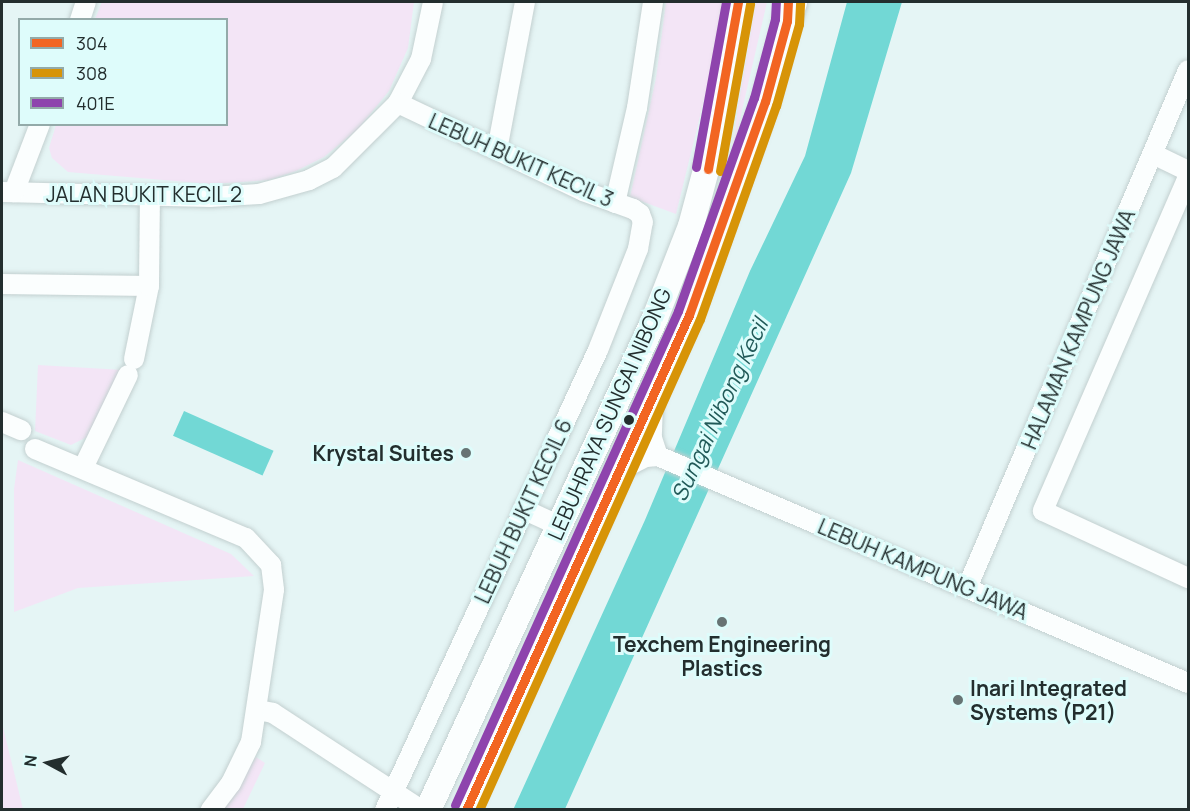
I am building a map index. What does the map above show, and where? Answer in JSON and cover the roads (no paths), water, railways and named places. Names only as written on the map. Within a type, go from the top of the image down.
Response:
[{"type":"main road","name":"LEBUHRAYA SUNGAI NIBONG","points":[[428,810],[655,318],[691,226],[728,76],[738,2]]},
{"type":"main road","name":"LEBUHRAYA SUNGAI NIBONG","points":[[466,810],[653,396],[710,259],[765,102],[789,8]]},
{"type":"street","points":[[81,18],[86,2]]},
{"type":"street","name":"JALAN BUKIT KECIL 2","points":[[8,192],[150,195],[259,194],[309,180],[333,168],[398,104],[421,59],[434,2]]},
{"type":"street","points":[[496,150],[525,2]]},
{"type":"street","points":[[615,202],[637,108],[653,2]]},
{"type":"street","name":"HALAMAN KAMPUNG JAWA","points":[[967,588],[1188,70]]},
{"type":"street","name":"LEBUH BUKIT KECIL 3","points":[[398,104],[496,150],[633,209],[642,218]]},
{"type":"street","points":[[8,192],[39,126]]},
{"type":"street","points":[[1153,154],[1188,171]]},
{"type":"street","points":[[1188,177],[1043,511],[1188,578]]},
{"type":"street","points":[[83,468],[131,367],[149,286],[150,195]]},
{"type":"street","name":"LEBUH BUKIT KECIL 6","points":[[389,800],[621,297],[638,249],[642,218]]},
{"type":"street","points":[[2,284],[149,286]]},
{"type":"street","points":[[620,470],[646,457],[662,458],[651,423],[653,396]]},
{"type":"street","points":[[2,422],[21,430]]},
{"type":"street","points":[[35,448],[246,538],[260,548],[274,575],[258,710],[251,742],[231,783],[211,810]]},
{"type":"street","name":"LEBUH KAMPUNG JAWA","points":[[662,458],[1188,683]]},
{"type":"street","points":[[523,509],[560,526]]},
{"type":"street","points":[[258,710],[273,713],[389,800],[421,810]]},
{"type":"water","name":"Sungai Nibong Kecil","points":[[847,2],[902,2],[851,173],[565,809],[513,810],[645,520],[750,271],[805,156]]},
{"type":"water","points":[[184,411],[274,451],[263,476],[173,436]]},
{"type":"place","name":"Krystal Suites","points":[[466,453]]},
{"type":"place","name":"Texchem Engineering Plastics","points":[[722,622]]},
{"type":"place","name":"Inari Integrated Systems (P21)","points":[[958,700]]}]
